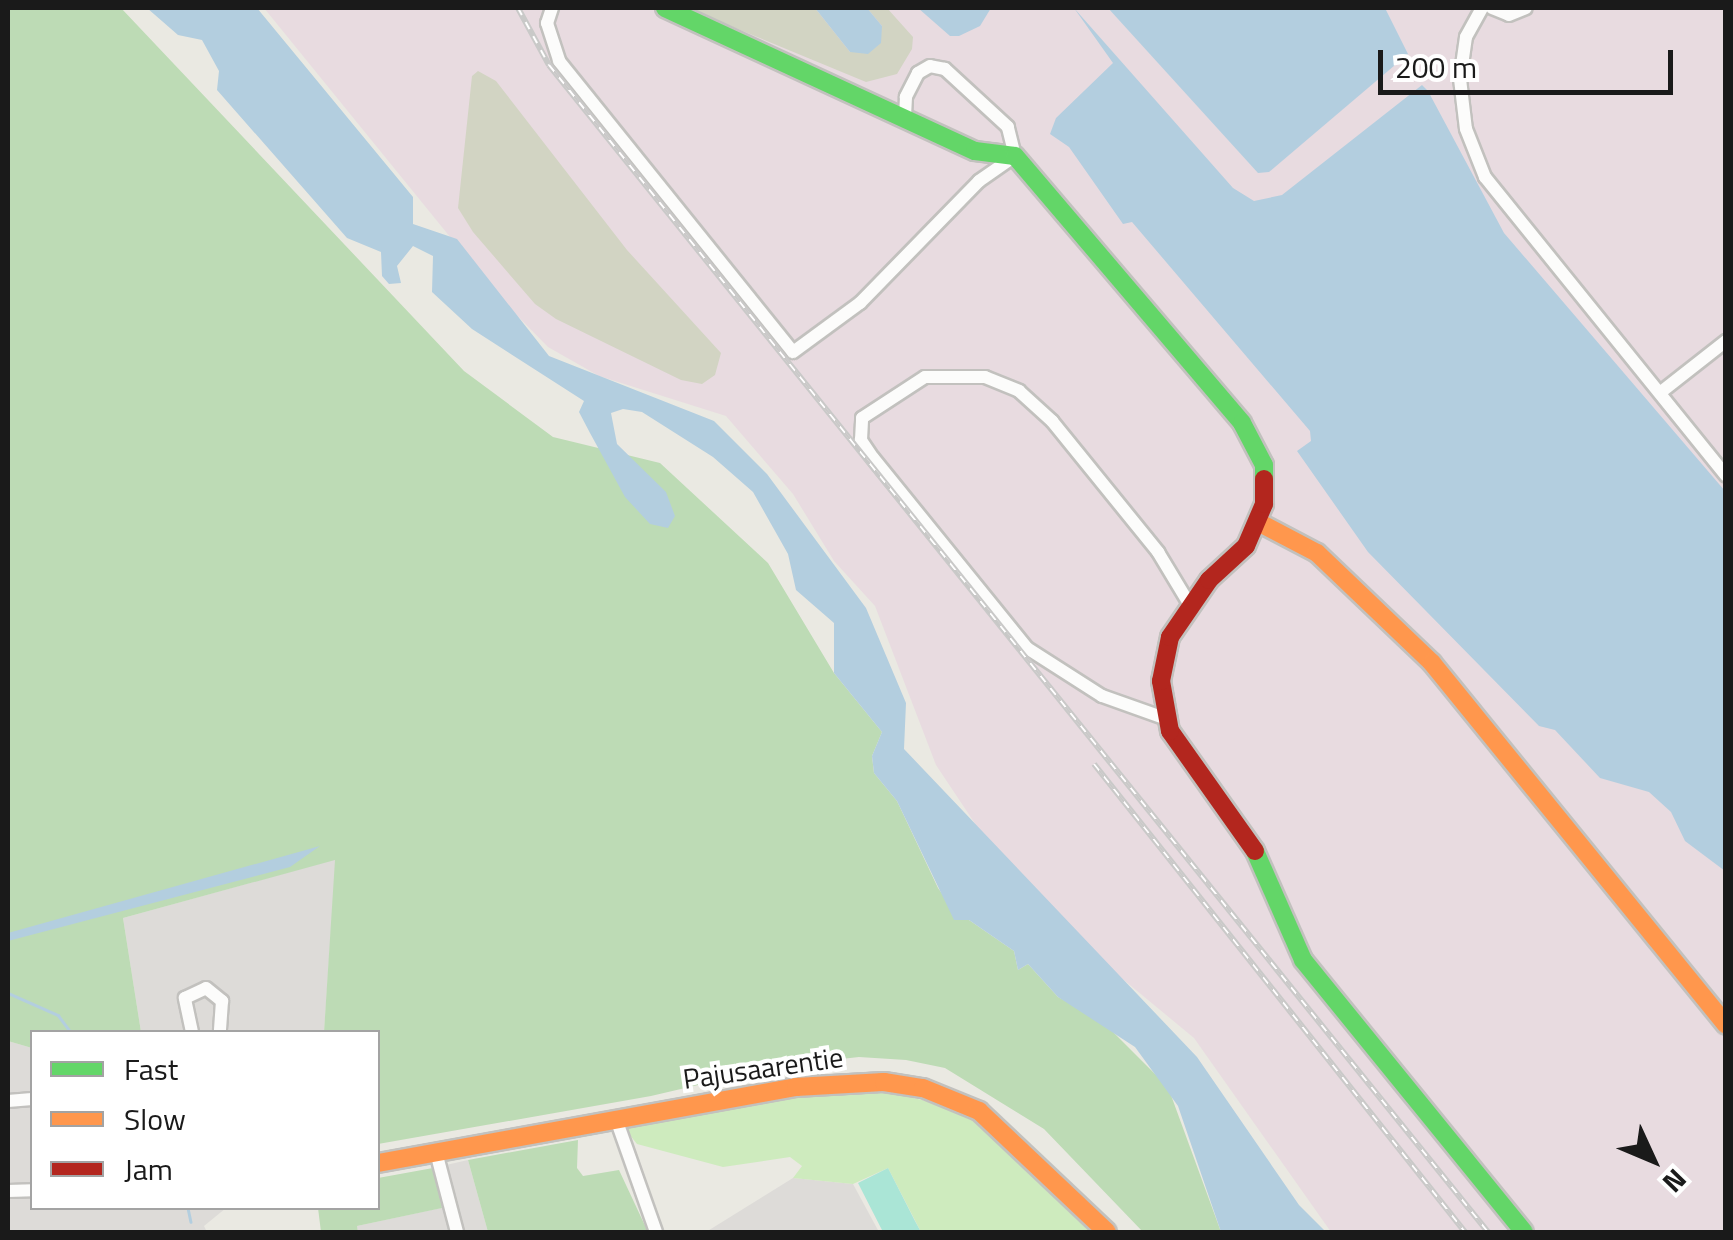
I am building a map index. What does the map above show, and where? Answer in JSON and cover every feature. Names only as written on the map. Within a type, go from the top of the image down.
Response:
[{"type":"street","points":[[552,8],[547,23],[559,61],[794,352],[860,303],[979,181],[1015,156]]},
{"type":"street","points":[[665,8],[975,150],[1015,156]]},
{"type":"street","points":[[1482,8],[1466,37],[1460,79],[1466,130],[1484,178],[1662,392],[1726,476]]},
{"type":"street","points":[[1492,8],[1509,15],[1526,8]]},
{"type":"street","points":[[905,118],[906,97],[918,73],[945,69],[1008,128],[1015,156],[1086,232],[1250,436],[1265,476],[1258,522],[1246,546],[1190,605],[1164,661],[1167,720],[1181,755],[1259,857],[1303,960],[1524,1232]]},
{"type":"street","points":[[1662,392],[1726,341]]},
{"type":"street","points":[[1167,720],[1102,696],[1026,648],[873,458],[861,440],[862,418],[902,386],[925,377],[985,378],[1019,391],[1052,421],[1158,552],[1190,605]]},
{"type":"street","points":[[1258,522],[1317,553],[1432,664],[1726,1024]]},
{"type":"street","points":[[192,1030],[184,998],[206,988],[222,1001],[220,1030]]},
{"type":"street","name":"Pajusaarentie","points":[[380,1163],[842,1082],[923,1088],[978,1111],[1009,1134],[1107,1232]]},
{"type":"street","points":[[616,1119],[656,1232]]},
{"type":"street","points":[[436,1152],[457,1232]]},
{"type":"shaded area","points":[[147,8],[257,8],[413,197],[413,224],[457,239],[549,356],[714,421],[767,474],[866,608],[906,703],[904,749],[1197,1057],[1299,1205],[1326,1232],[1221,1232],[1178,1106],[1135,1047],[1058,997],[1028,964],[1018,970],[1014,951],[969,920],[954,920],[897,801],[874,773],[872,756],[882,732],[834,673],[834,623],[796,590],[788,554],[753,492],[713,457],[642,412],[623,409],[611,413],[617,444],[666,492],[675,516],[668,528],[650,524],[625,497],[590,433],[579,412],[584,401],[472,329],[432,292],[433,256],[413,246],[397,266],[401,283],[389,284],[382,276],[381,252],[347,238],[217,90],[219,71],[202,40],[178,35]]},
{"type":"shaded area","points":[[264,8],[1725,8],[1725,1232],[1331,1232],[1194,1038],[1090,952],[994,852],[936,765],[875,606],[834,561],[793,494],[726,416],[599,376],[548,347],[498,296]]},
{"type":"shaded area","points":[[687,8],[815,8],[850,52],[882,26],[867,8],[887,8],[913,37],[912,49],[897,74],[866,82]]},
{"type":"shaded area","points":[[815,8],[867,8],[882,26],[881,43],[868,54],[850,52]]},
{"type":"shaded area","points":[[918,8],[991,8],[980,26],[950,36]]},
{"type":"shaded area","points":[[1074,8],[1233,188],[1254,201],[1282,195],[1422,85],[1428,91],[1504,233],[1725,491],[1725,871],[1685,841],[1671,812],[1649,792],[1600,778],[1555,730],[1539,726],[1368,552],[1297,451],[1311,441],[1310,431],[1132,222],[1123,224],[1069,147],[1050,134],[1056,118],[1113,63]]},
{"type":"shaded area","points":[[1108,8],[1385,8],[1408,54],[1269,172],[1258,173]]},
{"type":"shaded area","points":[[478,71],[496,81],[627,250],[721,353],[715,375],[702,384],[681,380],[556,319],[535,304],[473,232],[458,208],[472,76]]},
{"type":"shaded area","points":[[320,846],[290,867],[8,941],[8,933]]},
{"type":"shaded area","points":[[336,859],[324,1030],[141,1030],[123,918]]},
{"type":"shaded area","points":[[8,1041],[30,1047],[30,1210],[224,1210],[204,1226],[207,1232],[8,1232]]},
{"type":"shaded area","points":[[468,1160],[488,1232],[358,1232],[357,1226],[441,1208],[433,1168]]},
{"type":"shaded area","points":[[888,1168],[921,1232],[883,1232],[858,1183]]},
{"type":"shaded area","points":[[793,1178],[853,1184],[879,1232],[706,1232]]},
{"type":"green space","points":[[8,8],[121,8],[464,371],[553,437],[660,463],[768,563],[834,673],[882,732],[872,756],[874,773],[897,801],[938,888],[953,909],[1014,951],[1018,970],[1028,964],[1058,997],[1101,1020],[1168,1087],[1221,1232],[1143,1232],[1044,1129],[945,1068],[906,1060],[859,1057],[779,1066],[651,1096],[380,1144],[380,1030],[324,1030],[335,860],[123,918],[141,1030],[30,1030],[30,1047],[8,1041]]},
{"type":"green space","points":[[878,1090],[944,1105],[975,1120],[1092,1232],[921,1232],[888,1168],[853,1184],[793,1178],[802,1166],[790,1157],[723,1167],[637,1144],[625,1129],[808,1093]]},
{"type":"green space","points":[[578,1140],[577,1168],[583,1176],[619,1170],[648,1232],[488,1232],[468,1160]]},
{"type":"green space","points":[[433,1168],[442,1208],[357,1226],[358,1232],[321,1232],[318,1210],[380,1210],[380,1178]]},
{"type":"waterway","points":[[8,993],[58,1015],[69,1030]]},
{"type":"waterway","points":[[188,1210],[191,1222]]},
{"type":"railway","points":[[518,8],[549,65],[1488,1232]]},
{"type":"railway","points":[[1094,764],[1465,1232]]},
{"type":"traffic: fast","points":[[665,8],[975,151],[1015,156],[1242,423],[1264,465],[1264,479]]},
{"type":"traffic: fast","points":[[1255,851],[1303,960],[1524,1232]]},
{"type":"traffic: slow","points":[[1258,522],[1317,553],[1432,663],[1726,1025]]},
{"type":"traffic: slow","points":[[380,1163],[796,1087],[884,1082],[923,1088],[979,1111],[1107,1232]]},
{"type":"traffic: jam","points":[[1255,851],[1170,731],[1161,681],[1170,637],[1209,580],[1246,546],[1264,504],[1264,479]]}]
